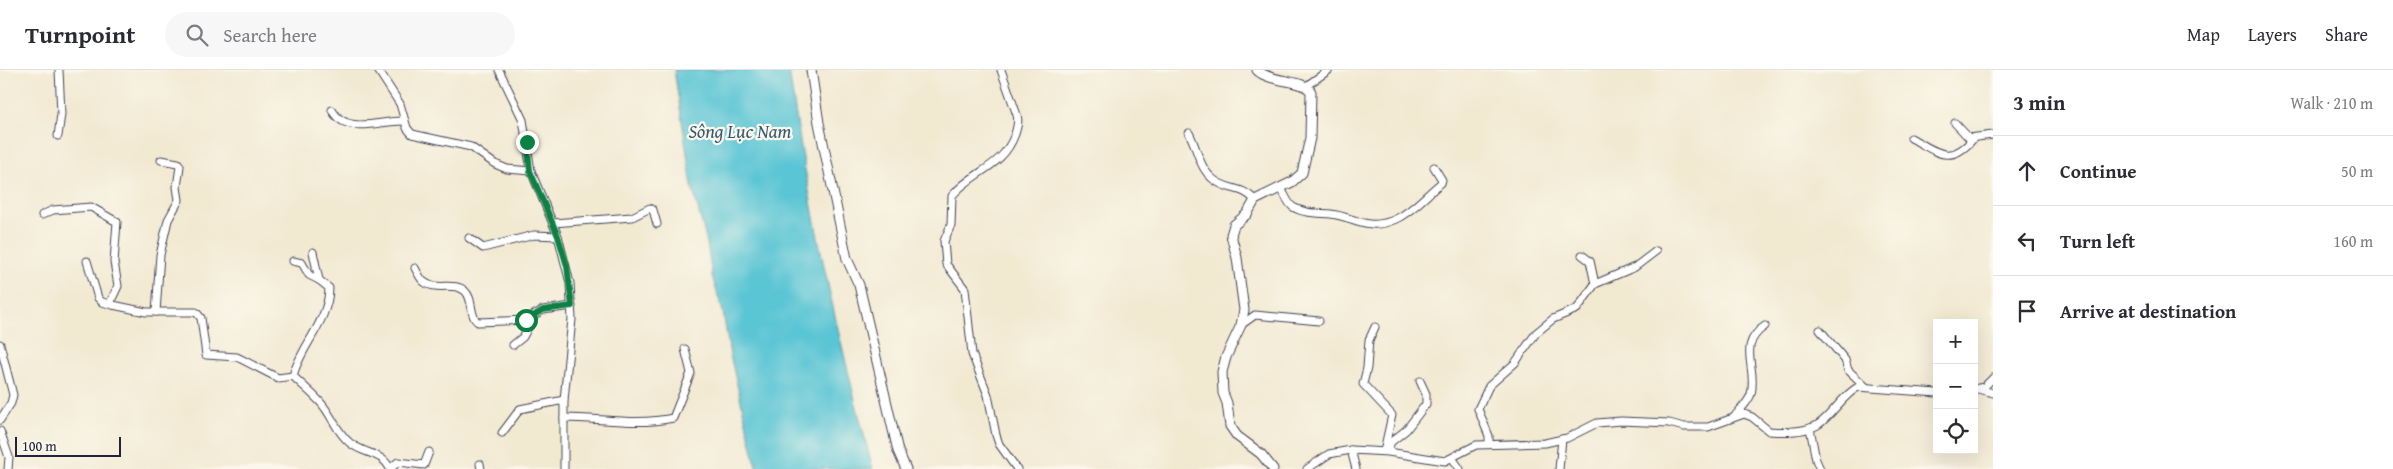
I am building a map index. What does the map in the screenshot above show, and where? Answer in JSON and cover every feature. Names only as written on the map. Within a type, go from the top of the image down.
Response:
[{"type":"street","points":[[58,136],[62,114],[59,70]]},
{"type":"street","points":[[378,70],[400,104],[404,121],[412,134],[471,147],[481,152],[487,160],[501,166],[530,171]]},
{"type":"street","points":[[499,70],[523,120],[530,171],[558,236],[567,266],[572,306],[564,400],[564,469]]},
{"type":"street","points":[[811,70],[847,259],[859,285],[898,451],[906,469]]},
{"type":"street","points":[[1001,70],[1018,115],[1019,120],[1015,133],[1009,150],[952,196],[951,225],[944,241],[946,264],[965,288],[972,354],[988,395],[996,435],[999,444],[1017,469]]},
{"type":"street","points":[[1257,70],[1275,80],[1306,86],[1311,92],[1310,138],[1306,164],[1299,176],[1282,188],[1255,200],[1247,214],[1234,225],[1232,235],[1244,310],[1241,325],[1226,357],[1222,372],[1222,385],[1230,426],[1237,436],[1261,454],[1273,469]]},
{"type":"street","points":[[1306,86],[1329,70]]},
{"type":"street","points":[[332,110],[338,118],[354,125],[404,121]]},
{"type":"street","points":[[1955,123],[1964,135],[1973,139]]},
{"type":"street","points":[[1188,133],[1207,174],[1220,184],[1242,189],[1255,200]]},
{"type":"street","points":[[1911,138],[1945,156],[1957,153],[1973,139],[1993,135]]},
{"type":"street","points":[[156,312],[160,255],[168,220],[179,200],[177,187],[180,166],[178,163],[161,160]]},
{"type":"street","points":[[1282,188],[1292,206],[1296,208],[1317,214],[1333,214],[1359,223],[1377,223],[1398,218],[1441,183],[1442,180],[1434,168]]},
{"type":"street","points":[[42,215],[54,210],[91,207],[117,222],[114,262],[118,286],[111,301],[113,305]]},
{"type":"street","points":[[552,223],[632,217],[650,208],[653,210],[657,224]]},
{"type":"street","points":[[469,238],[483,248],[534,235],[558,236]]},
{"type":"street","points":[[1489,444],[1489,436],[1478,409],[1489,386],[1515,363],[1536,333],[1553,319],[1577,309],[1595,284],[1635,267],[1656,251]]},
{"type":"street","points":[[313,252],[319,280]]},
{"type":"street","points":[[1582,256],[1590,261],[1595,284]]},
{"type":"street","points":[[87,260],[98,298],[102,302],[156,312],[200,314],[206,355],[237,357],[278,378],[293,376]]},
{"type":"street","points":[[293,261],[302,262],[309,275],[329,288],[329,296],[322,316],[293,376]]},
{"type":"street","points":[[415,268],[424,282],[429,285],[463,289],[470,296],[475,321],[526,320],[543,310],[572,306]]},
{"type":"street","points":[[513,345],[523,337],[535,314]]},
{"type":"street","points":[[1241,325],[1255,315],[1319,321]]},
{"type":"street","points":[[1735,417],[1751,395],[1752,371],[1749,352],[1751,339],[1756,332],[1765,326]]},
{"type":"street","points":[[1375,327],[1369,340],[1367,368],[1363,384],[1392,415],[1386,452]]},
{"type":"street","points":[[1820,330],[1846,360],[1848,370],[1865,386]]},
{"type":"street","points":[[0,344],[13,395],[12,403],[0,417]]},
{"type":"street","points":[[564,418],[595,418],[619,422],[673,418],[691,373],[685,349]]},
{"type":"street","points":[[293,376],[321,403],[334,426],[350,443],[376,454],[391,468],[398,462],[424,465],[429,452]]},
{"type":"street","points":[[1978,388],[1993,378]]},
{"type":"street","points":[[1386,452],[1391,442],[1406,430],[1426,404],[1427,399],[1420,381]]},
{"type":"street","points":[[1307,469],[1328,454],[1351,450],[1386,452],[1445,461],[1453,459],[1472,446],[1545,443],[1562,439],[1603,422],[1647,421],[1684,427],[1708,427],[1735,417],[1748,415],[1769,431],[1810,428],[1820,423],[1849,392],[1858,387],[1865,386],[1933,393]]},
{"type":"street","points":[[1978,389],[1993,393]]},
{"type":"street","points":[[502,433],[520,409],[564,400]]},
{"type":"street","points":[[1810,428],[1816,460],[1820,469]]},
{"type":"street","points":[[0,431],[9,457],[8,469]]},
{"type":"street","points":[[1559,469],[1562,439]]},
{"type":"street","points":[[1351,450],[1356,469]]},
{"type":"street","points":[[1453,459],[1460,469]]},
{"type":"water","name":"Sông Lục Nam","points":[[674,70],[789,70],[805,170],[825,271],[873,469],[757,469],[730,355],[723,312],[712,276],[707,243],[692,186]]},
{"type":"route","points":[[526,320],[543,310],[572,306],[567,266],[558,236],[530,171],[527,142]]}]
